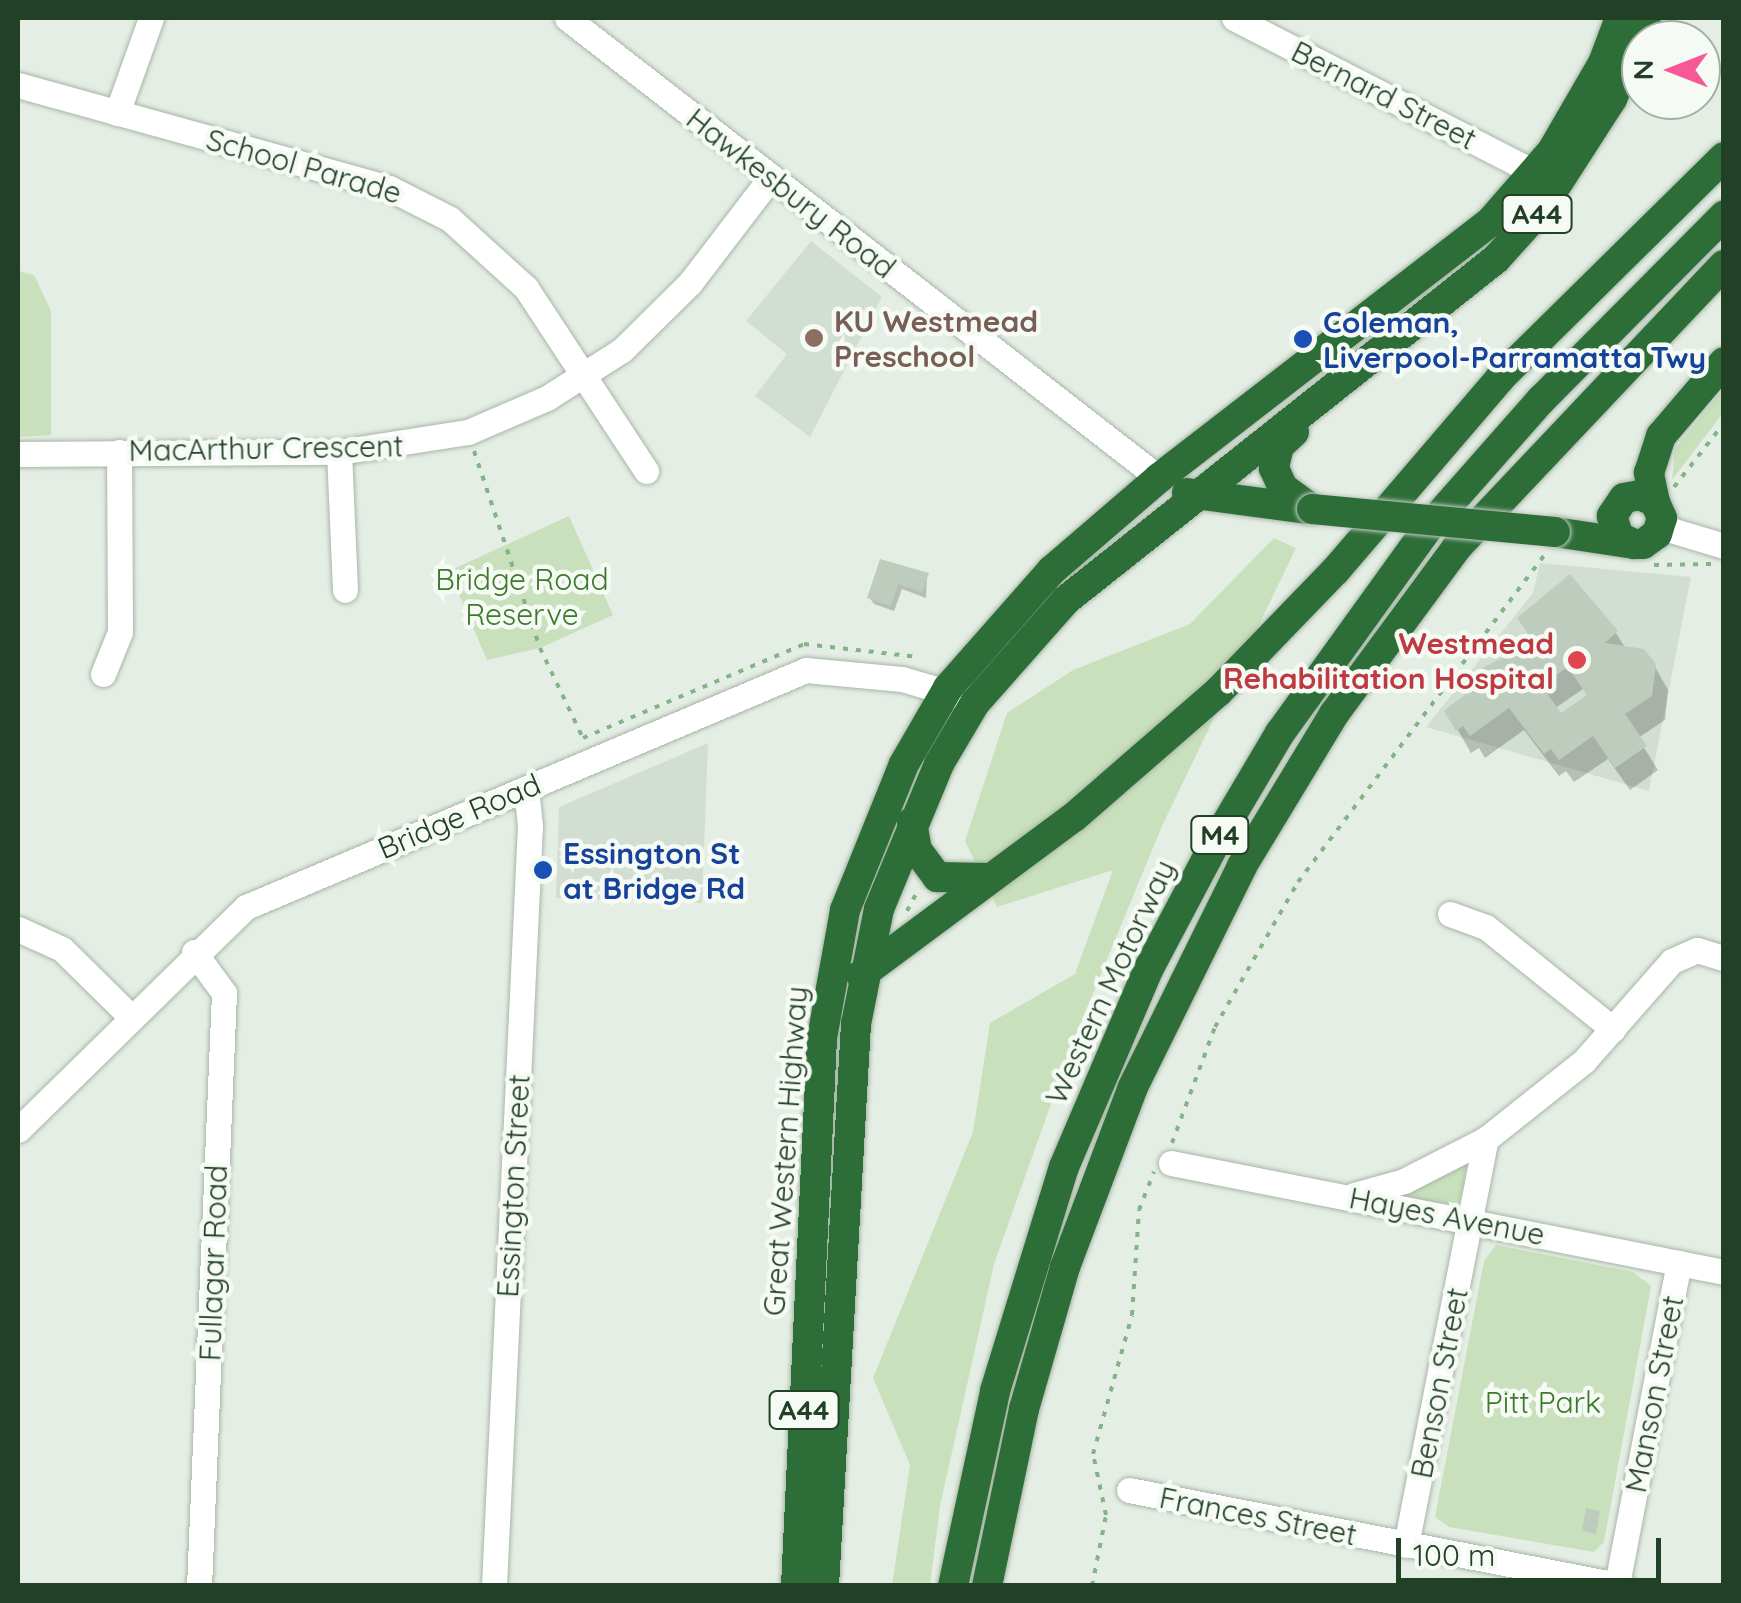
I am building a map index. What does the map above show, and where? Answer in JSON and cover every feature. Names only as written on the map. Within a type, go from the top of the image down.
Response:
[{"type":"highway","name":"Great Western Highway","points":[[824,1586],[817,1440],[818,1109],[844,910],[888,793],[948,688],[1052,570],[1159,478],[1442,263],[1535,173],[1595,76],[1620,18]]},
{"type":"highway","name":"Great Western Highway","points":[[796,1586],[817,1440],[852,1073],[866,969],[878,914],[912,822],[975,703],[1066,600],[1449,301],[1541,209],[1612,99],[1646,18]]},
{"type":"highway","points":[[818,1109],[840,1012],[866,969],[993,878],[1218,692],[1335,571],[1501,377],[1724,156]]},
{"type":"highway","name":"Western Motorway","points":[[953,1586],[994,1391],[1058,1185],[1142,982],[1219,836],[1302,701],[1428,528],[1541,400],[1724,216]]},
{"type":"highway","name":"M4","points":[[987,1586],[1024,1409],[1065,1267],[1141,1069],[1242,866],[1334,714],[1457,546],[1724,265]]},
{"type":"highway","points":[[1641,554],[1651,540],[1662,507],[1648,473],[1661,436],[1724,362]]},
{"type":"highway","points":[[1312,509],[1283,488],[1274,461],[1279,446],[1316,416],[1333,392]]},
{"type":"highway","points":[[1159,478],[1198,499],[1312,509],[1641,554]]},
{"type":"highway","points":[[1558,544],[1632,495],[1662,507]]},
{"type":"highway","points":[[1618,504],[1614,530],[1641,554]]},
{"type":"highway","points":[[912,822],[916,850],[937,877],[993,878]]},
{"type":"street","points":[[117,113],[151,18]]},
{"type":"street","name":"Hawkesbury Road","points":[[567,18],[1159,478]]},
{"type":"street","name":"Bernard Street","points":[[1234,18],[1278,28],[1535,173]]},
{"type":"street","name":"School Parade","points":[[18,86],[413,196],[464,228],[515,275],[586,375],[646,471]]},
{"type":"street","name":"MacArthur Crescent","points":[[18,454],[339,452],[468,432],[586,375],[661,316],[772,177]]},
{"type":"street","points":[[104,674],[120,632],[120,452]]},
{"type":"street","points":[[339,452],[345,590]]},
{"type":"street","points":[[1662,507],[1720,545]]},
{"type":"street","name":"Bridge Road","points":[[18,1130],[194,952],[246,908],[806,670],[948,688],[975,703]]},
{"type":"street","name":"Essington Street","points":[[494,1586],[530,826],[526,788]]},
{"type":"street","points":[[1450,914],[1486,928],[1612,1029]]},
{"type":"street","points":[[18,929],[62,949],[131,1017]]},
{"type":"street","name":"Fullagar Road","points":[[194,952],[224,993],[199,1586]]},
{"type":"street","points":[[1350,1196],[1404,1181],[1486,1139],[1550,1091],[1684,952],[1724,958]]},
{"type":"street","name":"Benson Street","points":[[1406,1545],[1486,1139]]},
{"type":"street","name":"Hayes Avenue","points":[[1168,1156],[1724,1272]]},
{"type":"street","name":"Manson Street","points":[[1620,1585],[1679,1263]]},
{"type":"street","name":"Frances Street","points":[[1128,1490],[1620,1585]]},
{"type":"path","points":[[1662,507],[1724,423]]},
{"type":"path","points":[[468,432],[540,648],[583,738]]},
{"type":"path","points":[[1092,1586],[1106,1516],[1093,1454],[1132,1315],[1138,1210],[1168,1156],[1215,1027],[1298,882],[1545,554],[1558,544]]},
{"type":"path","points":[[1641,554],[1710,568],[1720,545]]},
{"type":"path","points":[[901,924],[920,885]]},
{"type":"shaded area","name":"KU Westmead Preschool","points":[[811,241],[882,297],[810,437],[755,396],[787,354],[746,321]]},
{"type":"shaded area","name":"Westmead Rehabilitation Hospital","points":[[1540,563],[1691,577],[1649,791],[1426,727],[1533,593]]},
{"type":"shaded area","points":[[708,743],[702,903],[556,898],[559,807]]},
{"type":"green space","points":[[18,271],[34,275],[51,311],[51,435],[18,437]]},
{"type":"green space","points":[[1723,390],[1723,413],[1672,480],[1675,449]]},
{"type":"green space","name":"Bridge Road Reserve","points":[[569,516],[613,615],[540,648],[487,660],[449,571]]},
{"type":"green space","points":[[1274,538],[1296,548],[1162,826],[1073,1042],[994,1264],[940,1506],[930,1585],[892,1585],[910,1465],[873,1378],[973,1132],[990,1023],[1075,974],[1113,870],[997,907],[965,841],[1007,713],[1073,670],[1190,624]]},
{"type":"green space","points":[[1468,1159],[1459,1206],[1408,1197],[1406,1191]]},
{"type":"green space","name":"Pitt Park","points":[[1496,1245],[1633,1272],[1651,1286],[1604,1542],[1594,1552],[1449,1527],[1435,1517],[1484,1261]]},
{"type":"building","points":[[880,559],[929,573],[922,592],[898,584],[891,606],[867,598]]},
{"type":"building","points":[[1570,574],[1618,631],[1605,643],[1644,649],[1656,664],[1652,696],[1625,714],[1647,746],[1615,768],[1593,736],[1559,760],[1551,749],[1544,754],[1509,708],[1470,736],[1463,726],[1456,731],[1444,711],[1488,677],[1482,668],[1534,642],[1517,618]],"holes":[[[1568,667],[1587,695],[1561,713],[1541,685]]]},
{"type":"building","points":[[1586,1508],[1600,1511],[1596,1534],[1582,1531]]},
{"type":"place","name":"KU Westmead Preschool","points":[[814,338]]},
{"type":"place","name":"Coleman, Liverpool-Parramatta Twy","points":[[1303,339]]},
{"type":"place","name":"Westmead Rehabilitation Hospital","points":[[1577,660]]},
{"type":"place","name":"Essington St at Bridge Rd","points":[[543,870]]}]
